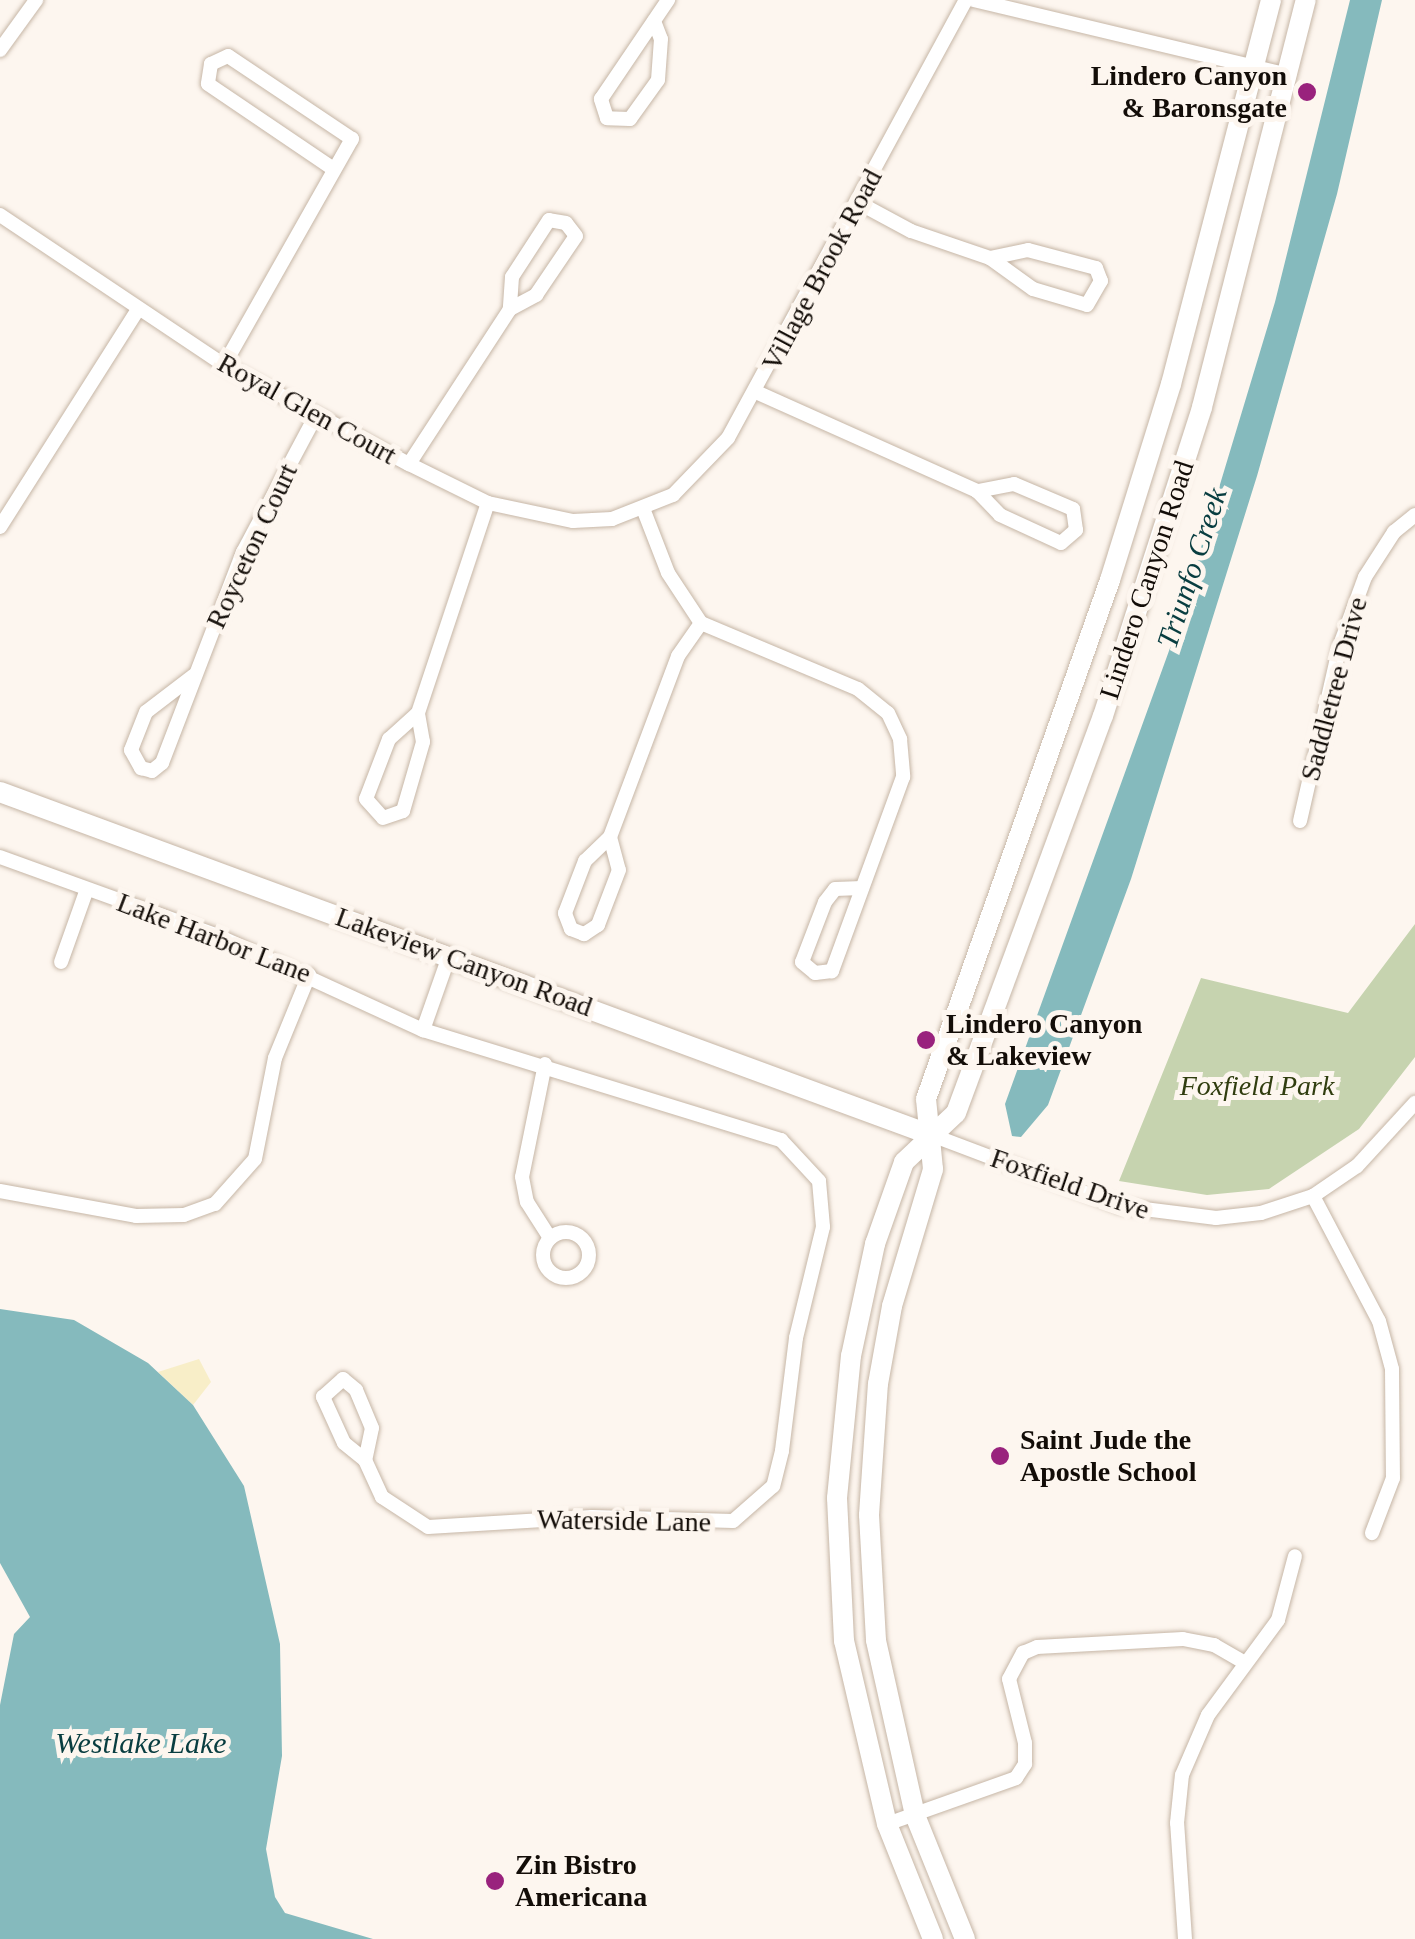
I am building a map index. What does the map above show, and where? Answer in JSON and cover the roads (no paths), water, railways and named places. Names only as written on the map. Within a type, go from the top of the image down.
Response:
[{"type":"street","points":[[0,50],[36,0]]},
{"type":"street","points":[[654,21],[661,39],[658,80],[630,119],[607,118],[600,98],[668,0]]},
{"type":"street","name":"Village Brook Road","points":[[644,511],[704,469],[756,392],[966,0]]},
{"type":"street","points":[[974,0],[1289,75]]},
{"type":"street","name":"Lindero Canyon Road","points":[[965,1939],[915,1815],[876,1640],[870,1437],[892,1306],[933,1169],[926,1099],[1110,580],[1171,384],[1271,0]]},
{"type":"street","name":"Lindero Canyon Road","points":[[933,1939],[887,1824],[844,1641],[837,1498],[851,1356],[876,1244],[904,1162],[928,1134],[956,1113],[1102,716],[1202,407],[1306,0]]},
{"type":"street","points":[[224,365],[325,196],[332,168],[352,139],[228,56],[211,64],[208,84],[332,168]]},
{"type":"street","points":[[858,204],[943,245],[990,258],[1032,289],[1087,305],[1101,281],[1096,268],[1028,250],[990,258]]},
{"type":"street","name":"Royal Glen Court","points":[[0,215],[136,311],[224,365],[488,504],[573,521],[644,511]]},
{"type":"street","points":[[408,464],[510,309],[536,295],[576,236],[566,223],[549,220],[512,276],[510,309]]},
{"type":"street","points":[[0,527],[136,311]]},
{"type":"street","points":[[756,392],[977,490],[1000,515],[1061,544],[1076,530],[1073,510],[1014,484],[977,490]]},
{"type":"street","name":"Royceton Court","points":[[193,676],[146,712],[131,750],[141,768],[152,772],[162,763],[244,552],[315,416]]},
{"type":"street","points":[[418,712],[424,742],[403,810],[383,818],[366,800],[388,739],[418,712],[488,504]]},
{"type":"street","points":[[644,511],[668,573],[701,623],[858,688],[888,712],[900,739],[903,776],[832,972],[815,973],[802,962],[826,902],[835,889],[862,888]]},
{"type":"street","name":"Saddletree Drive","points":[[1300,821],[1340,646],[1365,577],[1394,532],[1415,514]]},
{"type":"street","points":[[610,837],[619,870],[598,925],[584,934],[571,929],[564,913],[585,860],[610,837],[678,656],[701,623]]},
{"type":"street","name":"Lakeview Canyon Road","points":[[0,792],[928,1134]]},
{"type":"street","name":"Lake Harbor Lane","points":[[0,856],[309,974],[423,1030],[545,1064],[780,1140],[803,1156],[819,1181]]},
{"type":"street","points":[[62,962],[88,889]]},
{"type":"street","points":[[423,1030],[450,956]]},
{"type":"street","points":[[0,1191],[136,1216],[184,1216],[215,1204],[255,1159],[275,1058],[309,974]]},
{"type":"street","points":[[545,1064],[522,1178],[527,1202],[550,1238]]},
{"type":"street","name":"Foxfield Drive","points":[[928,1134],[1153,1214],[1250,1215],[1313,1196],[1357,1166],[1415,1103]]},
{"type":"street","name":"Waterside Lane","points":[[364,1460],[372,1428],[356,1390],[343,1379],[322,1397],[348,1448],[364,1460],[382,1497],[428,1526],[592,1516],[733,1521],[772,1486],[782,1450],[796,1338],[822,1228],[819,1181]]},
{"type":"street","points":[[1313,1196],[1379,1320],[1392,1369],[1394,1478],[1372,1533]]},
{"type":"street","points":[[1184,1939],[1177,1824],[1182,1775],[1208,1715],[1278,1620],[1294,1556]]},
{"type":"street","points":[[887,1824],[1016,1778],[1025,1764],[1025,1744],[1010,1679],[1023,1653],[1037,1647],[1183,1639],[1214,1645],[1245,1663]]},
{"type":"water","points":[[1350,0],[1382,0],[1337,194],[1257,476],[1131,879],[1048,1105],[1021,1137],[1012,1136],[1005,1104],[1174,637],[1275,302]]},
{"type":"water","name":"Westlake Lake","points":[[0,1309],[74,1320],[148,1363],[193,1405],[244,1486],[280,1644],[282,1756],[266,1849],[275,1897],[285,1913],[373,1939],[0,1939],[0,1705],[14,1634],[30,1617],[0,1563]]},
{"type":"place","name":"Lindero Canyon & Baronsgate","points":[[1307,92]]},
{"type":"place","name":"Lindero Canyon & Lakeview","points":[[926,1040]]},
{"type":"place","name":"Saint Jude the Apostle School","points":[[1000,1456]]},
{"type":"place","name":"Zin Bistro Americana","points":[[495,1881]]},
{"type":"water label","name":"Triunfo Creek","points":[[1192,568]]},
{"type":"park label","name":"Foxfield Park","points":[[1257,1086]]}]
